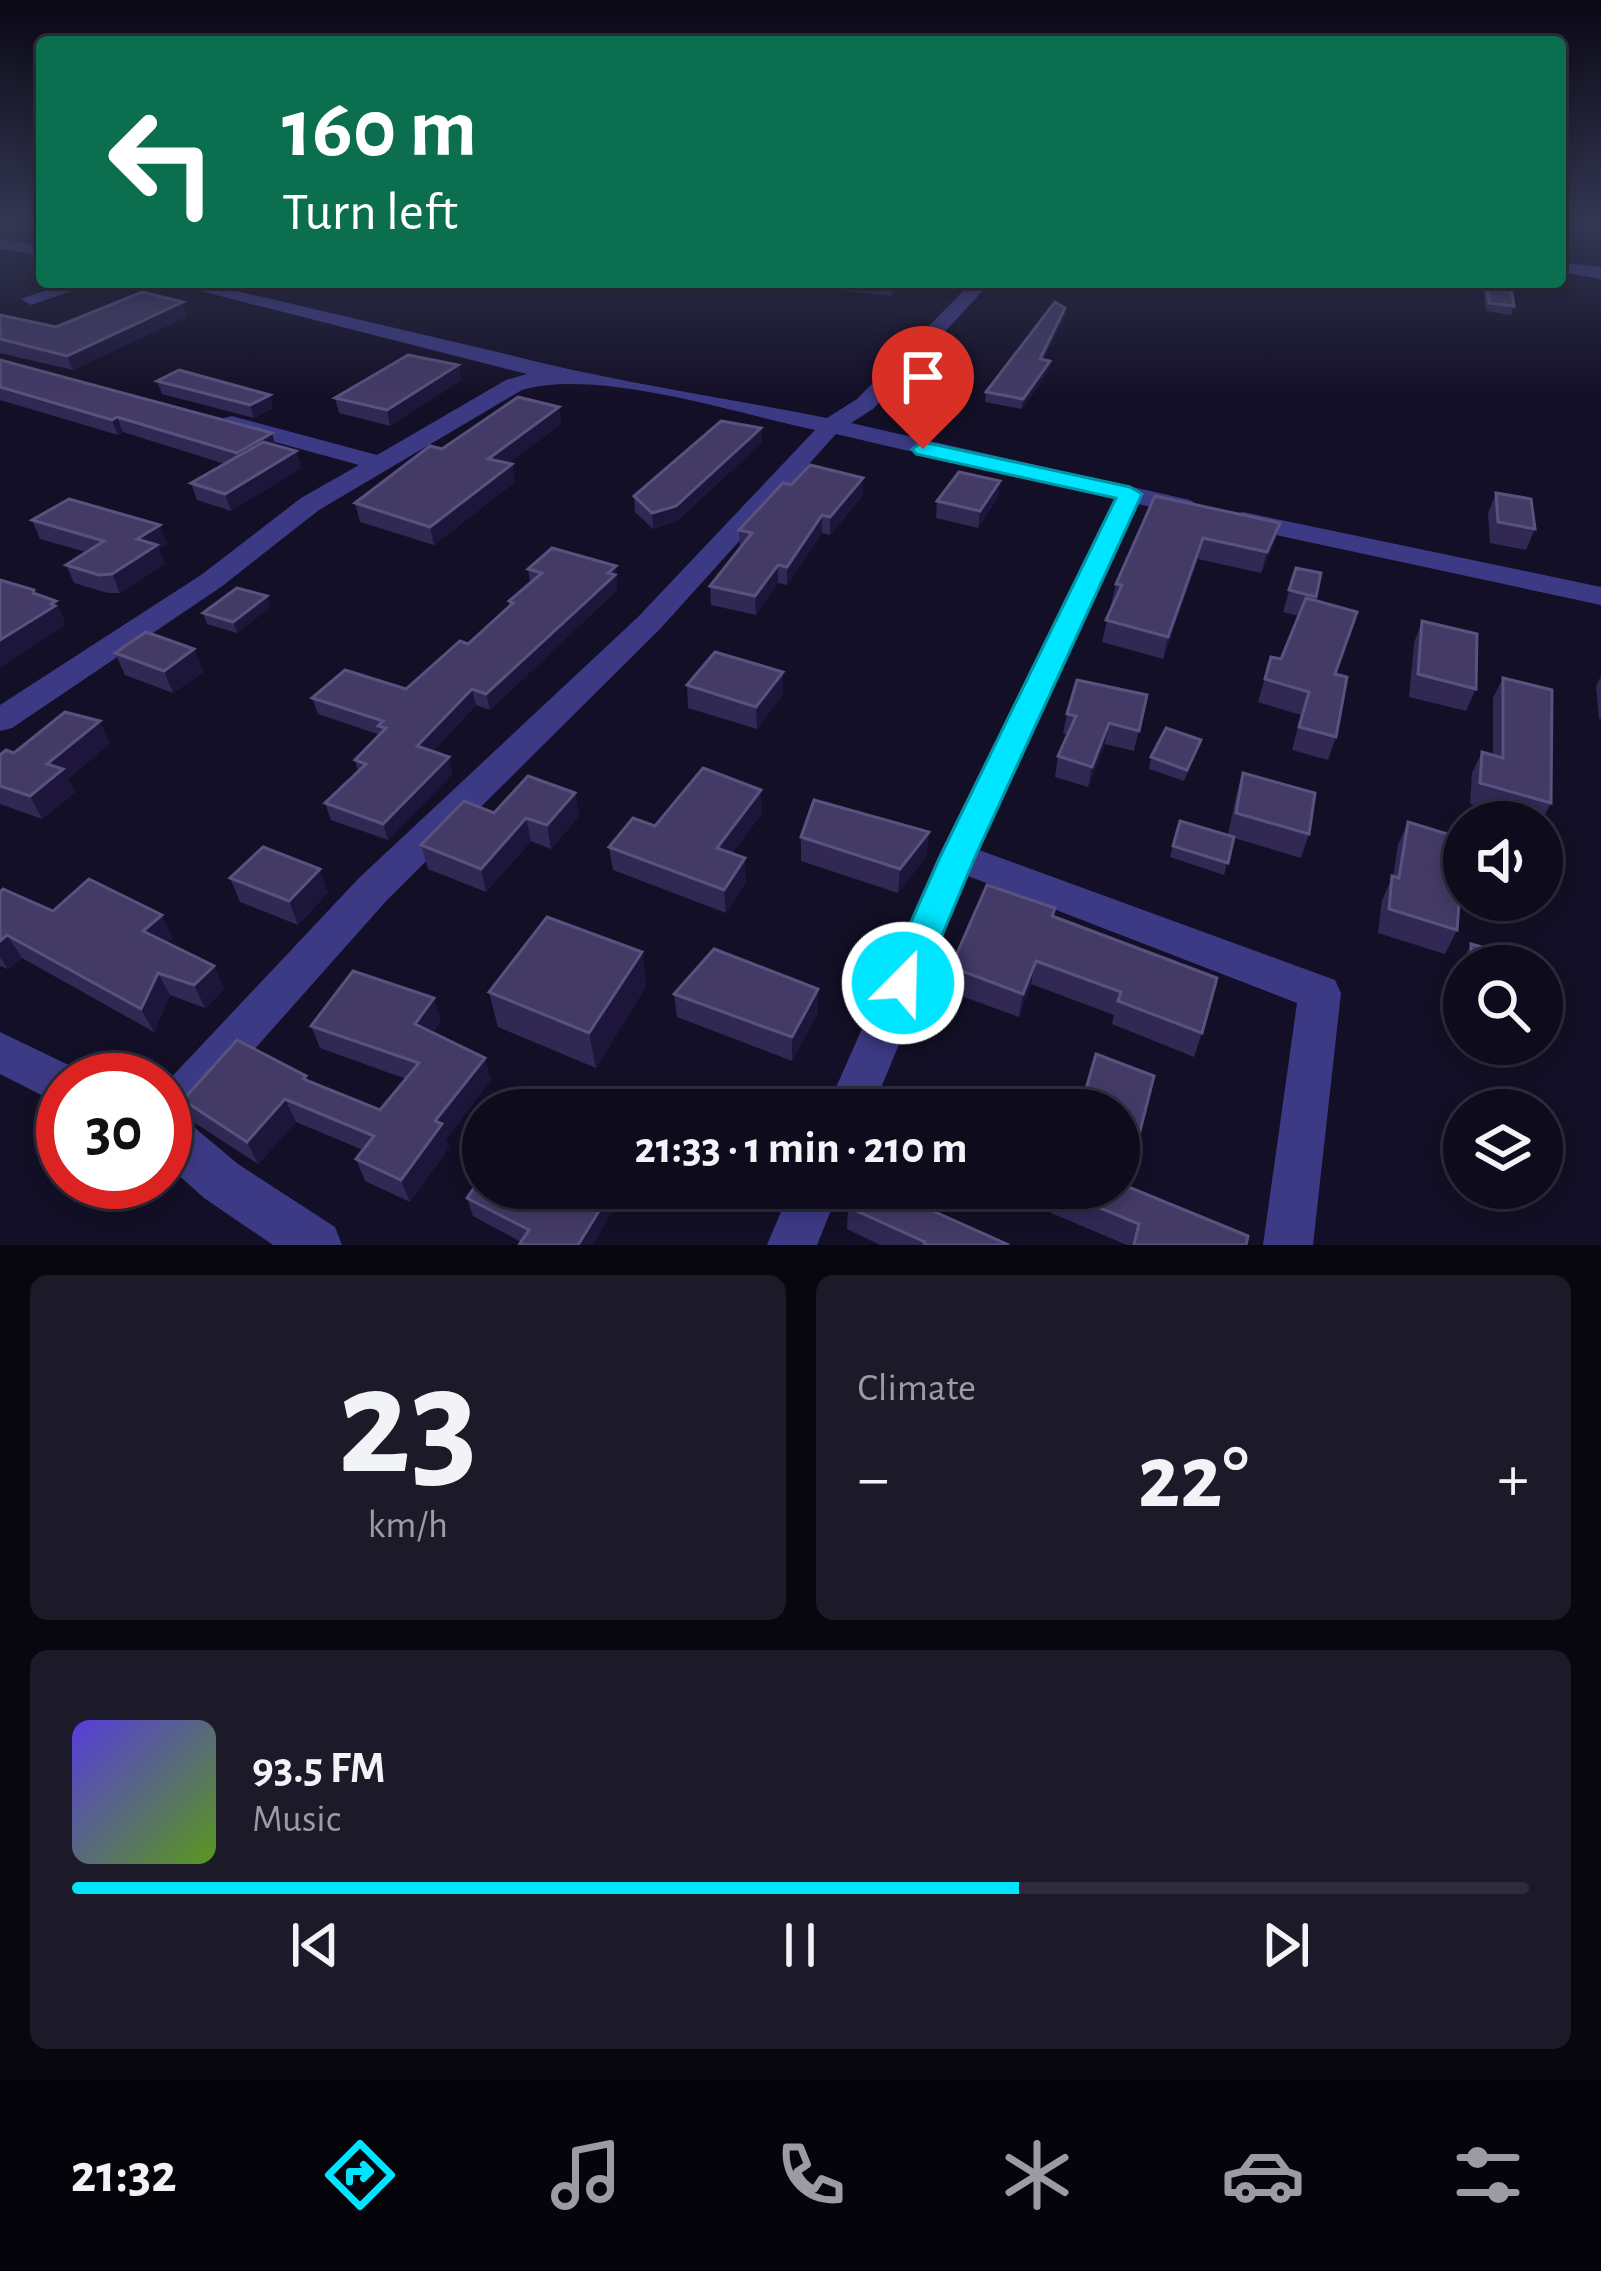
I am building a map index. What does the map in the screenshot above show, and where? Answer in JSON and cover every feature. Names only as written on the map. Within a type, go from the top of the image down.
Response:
[{"type":"street","points":[[31,299],[69,288]]},
{"type":"street","points":[[200,288],[506,360],[549,375],[594,377],[831,426],[1601,596]]},
{"type":"street","points":[[192,1088],[373,889],[650,623],[831,426],[866,404],[976,288]]},
{"type":"street","points":[[0,720],[212,581],[310,503],[514,385],[549,375]]},
{"type":"street","points":[[202,416],[382,464]]},
{"type":"street","points":[[858,1089],[958,857],[1130,494]]},
{"type":"street","points":[[958,857],[1320,993],[1288,1245]]},
{"type":"street","points":[[0,1052],[36,1071]]},
{"type":"street","points":[[192,1156],[221,1181],[317,1245]]},
{"type":"street","points":[[792,1245],[807,1209]]},
{"type":"building","points":[[1487,288],[1511,288],[1514,306],[1489,303]]},
{"type":"building","points":[[142,292],[183,302],[67,356],[0,339],[0,315],[56,327]]},
{"type":"building","points":[[1055,302],[1065,308],[1040,359],[1050,361],[1023,399],[986,392]]},
{"type":"building","points":[[408,355],[458,365],[387,410],[335,398]]},
{"type":"building","points":[[0,360],[272,433],[237,453],[117,417],[112,420],[0,387]]},
{"type":"building","points":[[179,370],[270,395],[250,405],[157,381]]},
{"type":"building","points":[[518,397],[559,407],[488,459],[512,464],[430,527],[355,503],[430,446],[442,449]]},
{"type":"building","points":[[721,421],[761,428],[676,506],[652,513],[634,496]]},
{"type":"building","points":[[263,442],[296,451],[225,494],[191,483]]},
{"type":"building","points":[[810,465],[863,478],[830,517],[822,515],[787,567],[778,565],[755,596],[710,586],[752,533],[739,530],[783,483],[791,485]]},
{"type":"building","points":[[959,472],[1000,481],[980,511],[937,501]]},
{"type":"building","points":[[1496,493],[1531,499],[1535,529],[1498,522]]},
{"type":"building","points":[[1155,496],[1280,523],[1267,552],[1203,538],[1168,637],[1106,620],[1122,585],[1116,584]]},
{"type":"building","points":[[69,499],[160,525],[137,539],[157,545],[112,574],[66,565],[104,541],[32,520]]},
{"type":"building","points":[[552,548],[616,566],[608,573],[615,575],[486,694],[472,689],[417,746],[449,757],[383,824],[325,803],[366,764],[355,760],[386,728],[378,726],[383,721],[312,698],[345,670],[406,689],[460,641],[468,644],[513,603],[509,601],[542,573],[528,569]]},
{"type":"building","points":[[1296,568],[1321,573],[1316,597],[1289,590]]},
{"type":"building","points":[[0,580],[34,590],[56,601],[51,604],[55,606],[0,640]]},
{"type":"building","points":[[237,588],[267,596],[233,622],[203,613]]},
{"type":"building","points":[[1306,598],[1357,612],[1335,674],[1347,677],[1336,737],[1299,727],[1309,692],[1265,679],[1271,657],[1281,659]]},
{"type":"building","points":[[1422,621],[1477,634],[1476,689],[1418,674]]},
{"type":"building","points":[[146,632],[194,649],[164,671],[115,653]]},
{"type":"building","points":[[715,652],[783,672],[756,707],[687,685]]},
{"type":"building","points":[[1503,678],[1552,690],[1551,801],[1480,783],[1482,752],[1503,758]]},
{"type":"building","points":[[1077,680],[1147,695],[1139,731],[1109,723],[1092,767],[1058,756],[1076,716],[1067,714]]},
{"type":"building","points":[[65,712],[100,721],[47,764],[63,769],[30,796],[0,786],[0,755],[6,750],[14,753]]},
{"type":"building","points":[[1166,728],[1201,740],[1187,770],[1151,757]]},
{"type":"building","points":[[703,768],[761,790],[717,848],[745,858],[724,890],[609,847],[633,818],[655,826]]},
{"type":"building","points":[[1243,773],[1315,793],[1309,834],[1236,813]]},
{"type":"building","points":[[528,776],[575,793],[547,825],[526,818],[481,869],[421,845],[464,801],[494,813]]},
{"type":"building","points":[[814,800],[929,832],[900,869],[801,837]]},
{"type":"building","points":[[1180,821],[1234,837],[1228,863],[1173,846]]},
{"type":"building","points":[[1408,822],[1443,833],[1443,921],[1458,921],[1457,930],[1389,909],[1392,876],[1399,878]]},
{"type":"building","points":[[263,847],[320,869],[289,901],[230,878]]},
{"type":"building","points":[[89,879],[162,915],[143,931],[214,966],[194,985],[158,973],[141,1009],[7,935],[0,941],[3,889],[53,911]]},
{"type":"building","points":[[987,885],[1055,908],[1052,916],[1217,978],[1202,1033],[1118,1001],[1121,992],[1036,961],[1023,994],[951,967]]},
{"type":"building","points":[[547,917],[642,952],[589,1033],[489,992]]},
{"type":"building","points":[[714,949],[818,989],[792,1037],[674,994]]},
{"type":"building","points":[[353,971],[434,998],[415,1024],[485,1058],[435,1121],[442,1124],[401,1180],[356,1159],[374,1136],[285,1099],[247,1142],[192,1106],[192,1090],[237,1040],[306,1076],[303,1079],[380,1110],[419,1063],[311,1026]]},
{"type":"building","points":[[1096,1054],[1154,1076],[1140,1131],[1140,1089],[1086,1089]]},
{"type":"building","points":[[1140,1192],[1248,1236],[1246,1245],[1134,1245],[1139,1224],[1102,1209],[1140,1209]]},
{"type":"building","points":[[488,1209],[600,1209],[578,1245],[519,1245],[529,1230]]},
{"type":"building","points":[[852,1209],[934,1209],[1009,1245],[924,1245]]},
{"type":"route","points":[[903,983],[1130,494],[923,449]]}]
